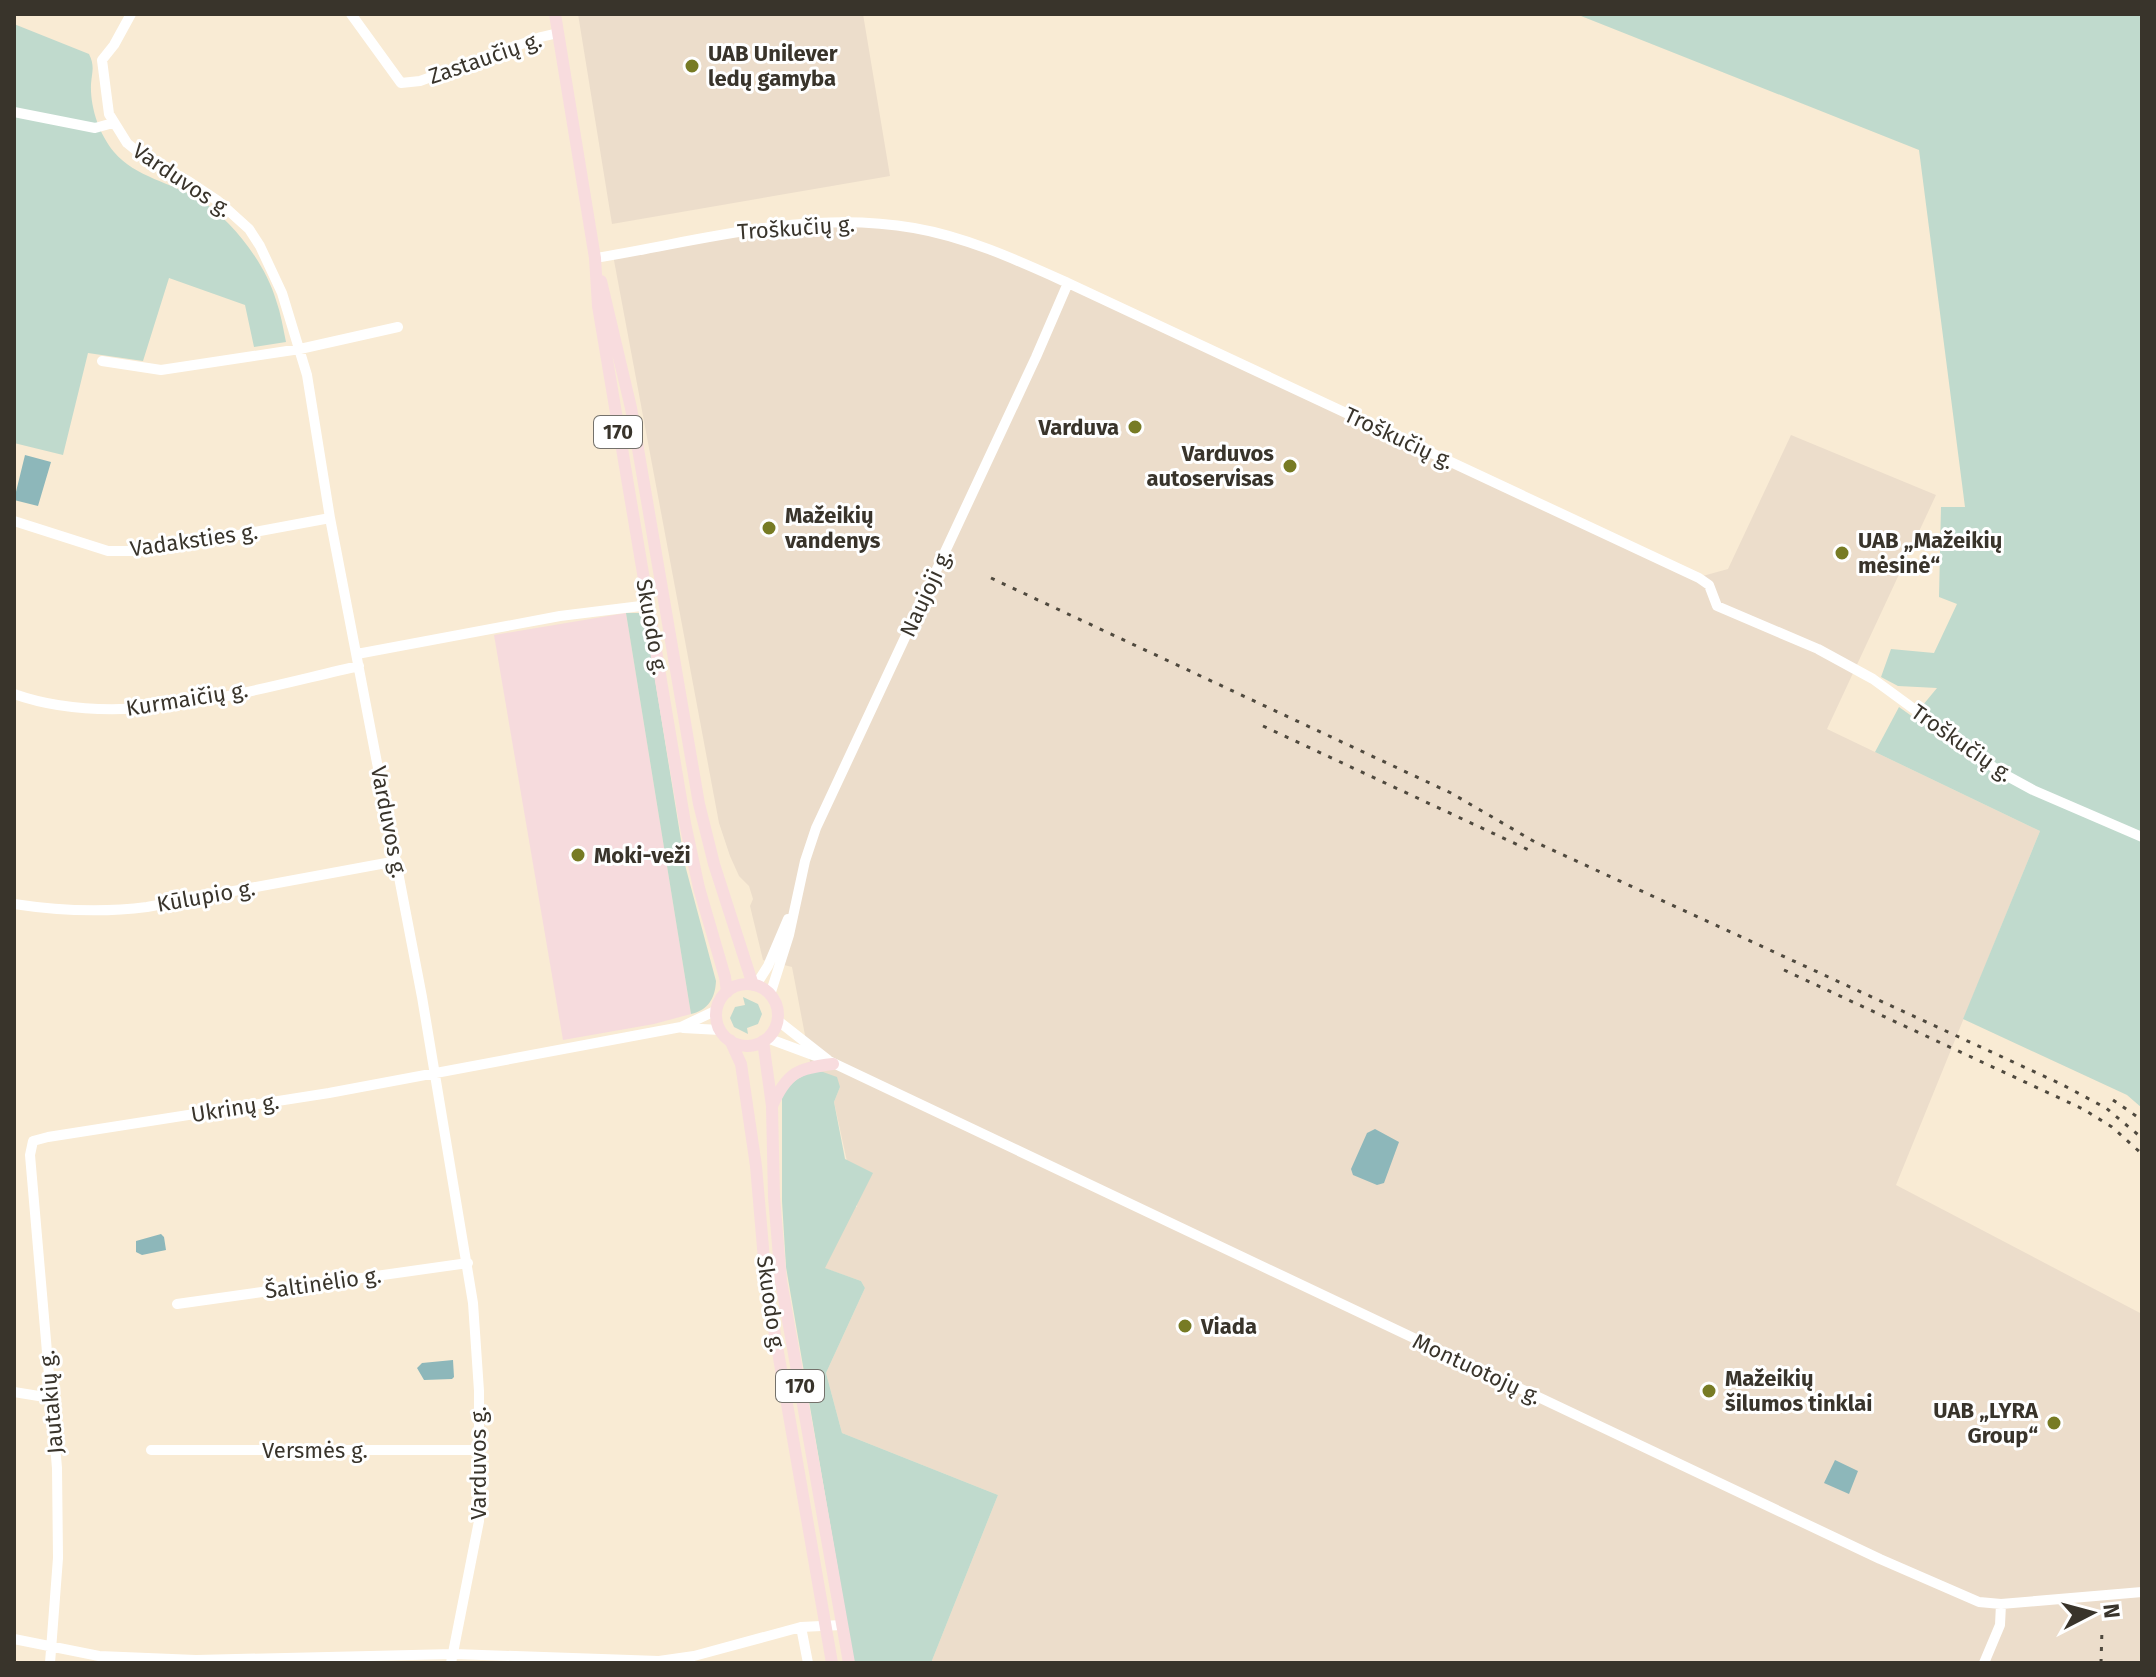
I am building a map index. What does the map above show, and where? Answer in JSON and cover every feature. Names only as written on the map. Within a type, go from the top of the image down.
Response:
[{"type":"main road","name":"Skuodo g.","points":[[555,14],[595,258],[631,408],[705,831],[755,985]]},
{"type":"main road","name":"Skuodo g.","points":[[595,258],[598,306],[690,851],[727,992]]},
{"type":"main road","points":[[742,984],[755,985],[770,995],[777,1006],[777,1020],[765,1040],[749,1045],[725,1035],[717,1010],[727,992],[742,984]]},
{"type":"main road","name":"Skuodo g.","points":[[725,1035],[741,1064],[756,1166],[766,1283],[832,1663]]},
{"type":"main road","name":"Skuodo g.","points":[[765,1040],[772,1106],[774,1197],[781,1281],[849,1663]]},
{"type":"main road","points":[[772,1106],[784,1083],[798,1071],[831,1062]]},
{"type":"street","name":"Varduvos g.","points":[[131,14],[102,60],[105,97],[113,123],[137,152],[203,190],[249,229],[276,278],[300,349],[312,399],[330,518],[397,861],[468,1263],[475,1329],[480,1450],[479,1521],[452,1658]]},
{"type":"street","name":"Zastaučių g.","points":[[351,14],[401,83],[420,81],[558,33]]},
{"type":"street","points":[[14,112],[95,128],[113,123]]},
{"type":"street","name":"Troškučių g.","points":[[595,258],[756,227],[851,222],[916,228],[950,236],[1023,262],[1699,578],[1709,585],[1717,606],[1818,649],[1873,679],[2000,772],[2033,790],[2142,837]]},
{"type":"street","name":"Naujoji g.","points":[[770,995],[816,828],[1068,283]]},
{"type":"street","points":[[102,361],[161,370],[300,349],[398,327]]},
{"type":"street","name":"Vadaksties g.","points":[[14,521],[108,551],[152,551],[330,518]]},
{"type":"street","points":[[357,654],[560,616],[649,605]]},
{"type":"street","name":"Kurmaičių g.","points":[[14,694],[42,704],[90,710],[134,709],[202,700],[359,666]]},
{"type":"street","name":"Kūlupio g.","points":[[14,904],[61,911],[108,912],[397,861]]},
{"type":"street","name":"Naujoji g.","points":[[755,985],[794,907]]},
{"type":"street","points":[[681,1027],[717,1010]]},
{"type":"street","name":"Montuotojų g.","points":[[777,1020],[831,1062]]},
{"type":"street","points":[[681,1027],[725,1035]]},
{"type":"street","name":"Ukrinų g.","points":[[33,1141],[436,1074],[681,1027]]},
{"type":"street","name":"Montuotojų g.","points":[[765,1040],[831,1062],[1880,1559],[1979,1602],[2001,1604],[2142,1592]]},
{"type":"street","name":"Jautakių g.","points":[[33,1141],[30,1155],[57,1468],[58,1558],[50,1663]]},
{"type":"street","name":"Šaltinėlio g.","points":[[177,1304],[468,1263]]},
{"type":"street","points":[[14,1392],[51,1398]]},
{"type":"street","name":"Versmės g.","points":[[151,1450],[480,1450]]},
{"type":"street","points":[[1984,1663],[2000,1625],[2001,1604]]},
{"type":"street","points":[[14,1639],[99,1656],[196,1660],[452,1658],[659,1661],[694,1656],[801,1627],[842,1625]]},
{"type":"street","points":[[801,1627],[808,1663]]},
{"type":"shaded area","points":[[578,14],[863,14],[890,176],[612,224]]},
{"type":"shaded area","points":[[884,224],[982,247],[1699,577],[1728,569],[1791,435],[1936,495],[1827,729],[2040,831],[1896,1185],[2142,1314],[2142,1663],[931,1663],[998,1495],[842,1433],[826,1373],[865,1288],[861,1281],[824,1268],[854,1206],[857,1207],[834,1102],[840,1087],[812,1072],[792,967],[763,960],[750,906],[753,899],[749,886],[739,876],[719,823],[613,255],[756,227]]},
{"type":"shaded area","points":[[626,613],[691,1014],[654,1024],[563,1040],[494,635]]},
{"type":"green space","points":[[1576,14],[2142,14],[2142,1108],[2127,1095],[1963,1019],[2040,831],[1875,752],[1899,707],[1913,717],[1937,688],[1898,686],[1881,677],[1891,649],[1934,653],[1957,604],[1939,597],[1941,507],[1965,507],[1919,150]]},
{"type":"green space","points":[[14,24],[89,54],[93,66],[91,93],[94,111],[109,145],[132,168],[199,199],[235,230],[256,257],[271,286],[286,342],[254,347],[245,305],[169,278],[143,361],[88,353],[63,455],[14,443]]},
{"type":"green space","points":[[626,613],[639,613],[646,624],[685,865],[716,981],[710,1003],[691,1014]]},
{"type":"green space","points":[[743,997],[758,1004],[762,1014],[758,1024],[747,1028],[748,1034],[734,1027],[730,1018],[735,1007],[745,1005]]},
{"type":"green space","points":[[812,1072],[837,1077],[840,1087],[834,1102],[845,1159],[873,1173],[825,1268],[861,1281],[865,1288],[826,1373],[842,1433],[998,1495],[931,1663],[854,1663],[786,1267],[782,1201],[782,1098],[794,1082]]},
{"type":"water","points":[[25,455],[51,462],[38,506],[14,500]]},
{"type":"water","points":[[1375,1129],[1399,1142],[1384,1183],[1377,1185],[1353,1175],[1351,1169],[1367,1133]]},
{"type":"water","points":[[161,1234],[166,1250],[142,1255],[136,1252],[136,1241]]},
{"type":"water","points":[[453,1360],[452,1379],[424,1380],[417,1368],[422,1363]]},
{"type":"water","points":[[1835,1460],[1858,1471],[1849,1494],[1824,1483]]},
{"type":"railway","points":[[991,578],[1451,793],[1535,842],[2061,1084],[2106,1108],[2142,1138]]},
{"type":"railway","points":[[1263,726],[1531,851]]},
{"type":"railway","points":[[1784,970],[2083,1109],[2112,1127],[2142,1154]]},
{"type":"railway","points":[[2113,1100],[2142,1120]]},
{"type":"railway","points":[[2101,1663],[2102,1629]]},
{"type":"place","name":"UAB Unilever ledų gamyba","points":[[692,66]]},
{"type":"place","name":"Varduva","points":[[1135,427]]},
{"type":"place","name":"Varduvos autoservisas","points":[[1290,466]]},
{"type":"place","name":"Mažeikių vandenys","points":[[769,528]]},
{"type":"place","name":"UAB „Mažeikių mėsinė“","points":[[1842,553]]},
{"type":"place","name":"Moki-veži","points":[[578,855]]},
{"type":"place","name":"Viada","points":[[1185,1326]]},
{"type":"place","name":"Mažeikių šilumos tinklai","points":[[1709,1391]]},
{"type":"place","name":"UAB „LYRA Group“","points":[[2054,1423]]}]
